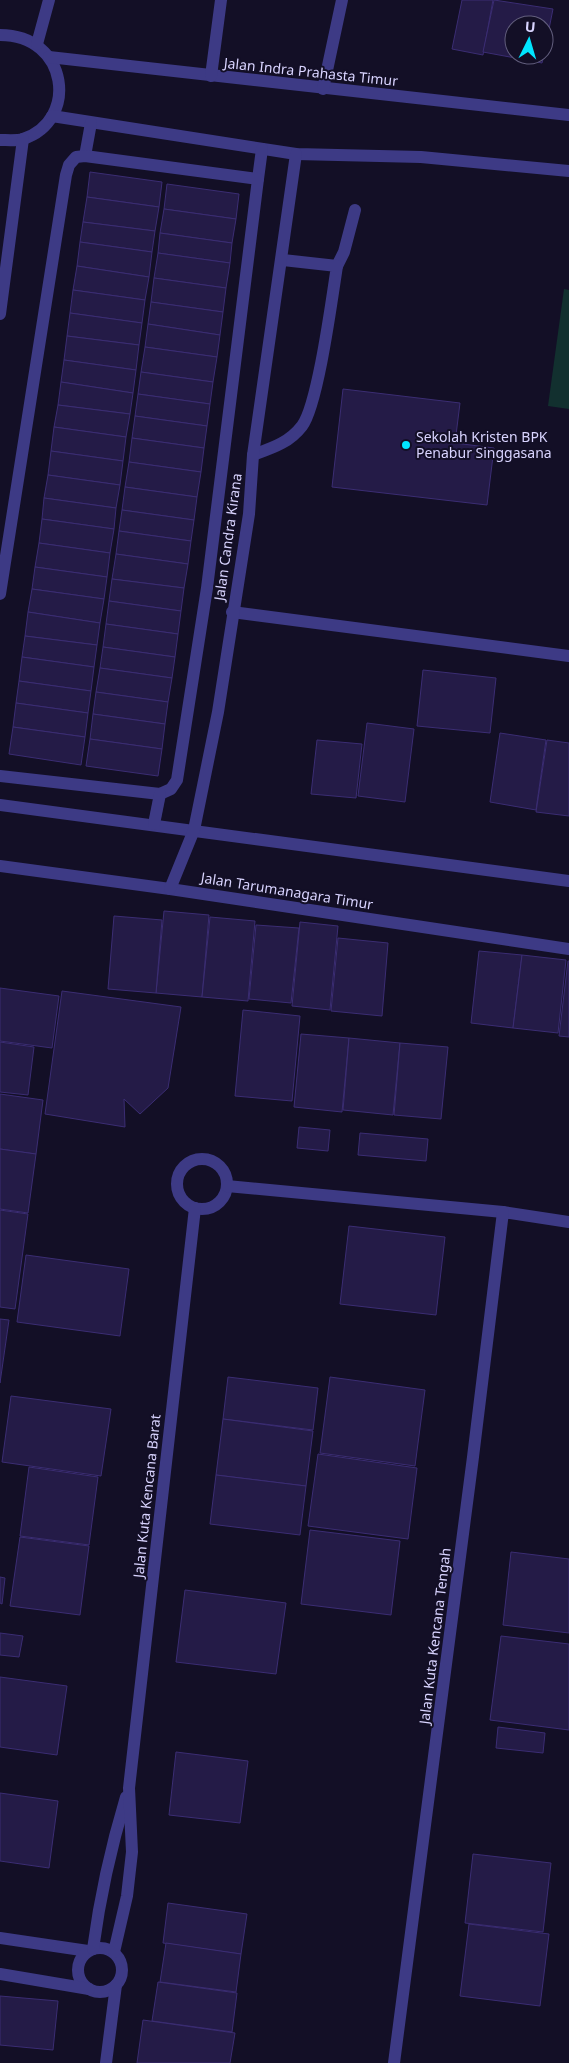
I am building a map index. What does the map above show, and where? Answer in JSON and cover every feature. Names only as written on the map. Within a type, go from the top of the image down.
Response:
[{"type":"street","points":[[36,44],[49,0]]},
{"type":"street","points":[[211,76],[221,0]]},
{"type":"street","points":[[323,89],[342,0]]},
{"type":"street","points":[[0,35],[17,35],[36,44],[49,56],[58,74],[60,92],[52,116],[42,128],[23,139],[0,140]]},
{"type":"street","name":"Jalan Indra Prahasta Timur","points":[[49,56],[323,89],[569,115]]},
{"type":"street","points":[[52,116],[296,154],[421,157],[569,171]]},
{"type":"street","points":[[85,156],[91,123]]},
{"type":"street","points":[[0,314],[23,139]]},
{"type":"street","points":[[0,776],[160,794],[171,789],[177,780],[182,758],[208,578],[262,149]]},
{"type":"street","name":"Jalan Candra Kirana","points":[[170,889],[194,830],[218,712],[232,612],[249,514],[253,455],[283,260],[296,154]]},
{"type":"street","points":[[0,594],[66,176],[73,161],[76,157],[85,156],[258,179]]},
{"type":"street","points":[[253,455],[287,442],[303,425],[313,398],[338,266],[344,252],[355,210]]},
{"type":"street","points":[[283,260],[338,266]]},
{"type":"street","points":[[232,612],[569,656]]},
{"type":"street","points":[[154,824],[160,794]]},
{"type":"street","points":[[0,805],[154,824],[569,881]]},
{"type":"street","name":"Jalan Tarumanagara Timur","points":[[0,866],[170,889],[569,950]]},
{"type":"street","points":[[198,1159],[210,1160],[219,1166],[226,1175],[227,1186],[224,1197],[216,1205],[206,1209],[195,1208],[185,1202],[178,1193],[177,1182],[180,1171],[188,1163],[198,1159]]},
{"type":"street","points":[[227,1186],[503,1212],[569,1222]]},
{"type":"street","name":"Jalan Kuta Kencana Barat","points":[[114,1952],[127,1896],[132,1852],[129,1788],[195,1208]]},
{"type":"street","name":"Jalan Kuta Kencana Tengah","points":[[394,2063],[503,1212]]},
{"type":"street","name":"Jalan Kuta Kencana Barat","points":[[91,1950],[100,1893],[110,1848],[129,1788]]},
{"type":"street","points":[[0,1938],[91,1950],[107,1949],[114,1952],[120,1959],[122,1968],[121,1978],[116,1985],[108,1990],[98,1992],[0,1974]]},
{"type":"street","points":[[89,1989],[82,1982],[79,1966],[82,1957],[91,1950]]},
{"type":"street","points":[[106,2063],[116,1985]]},
{"type":"green space","points":[[564,289],[569,290],[569,409],[548,406]]},
{"type":"building","points":[[462,0],[493,0],[483,55],[452,49]]},
{"type":"building","points":[[494,0],[553,9],[552,15],[504,15],[504,56],[483,52]]},
{"type":"building","points":[[90,172],[162,182],[159,207],[87,197]]},
{"type":"building","points":[[167,184],[239,194],[236,219],[164,209]]},
{"type":"building","points":[[87,197],[159,207],[155,231],[83,222]]},
{"type":"building","points":[[164,209],[236,219],[232,243],[160,233]]},
{"type":"building","points":[[83,222],[155,231],[152,252],[80,242]]},
{"type":"building","points":[[160,233],[232,243],[230,263],[158,253]]},
{"type":"building","points":[[80,242],[152,252],[149,277],[77,266]]},
{"type":"building","points":[[158,253],[230,263],[226,288],[154,278]]},
{"type":"building","points":[[77,266],[149,277],[145,300],[73,290]]},
{"type":"building","points":[[154,278],[226,288],[223,312],[151,302]]},
{"type":"building","points":[[73,290],[145,300],[142,323],[70,313]]},
{"type":"building","points":[[151,302],[223,312],[220,335],[148,324]]},
{"type":"building","points":[[70,313],[142,323],[139,345],[67,336]]},
{"type":"building","points":[[148,324],[220,335],[217,357],[145,347]]},
{"type":"building","points":[[67,336],[139,345],[136,370],[64,360]]},
{"type":"building","points":[[145,347],[217,357],[213,382],[141,372]]},
{"type":"building","points":[[64,360],[136,370],[133,393],[61,382]]},
{"type":"building","points":[[141,372],[213,382],[210,404],[138,394]]},
{"type":"building","points":[[61,382],[133,393],[130,414],[58,405]]},
{"type":"building","name":"Sekolah Kristen BPK Penabur Singgasana","points":[[343,389],[460,403],[455,443],[494,448],[487,505],[332,487]]},
{"type":"building","points":[[138,394],[210,404],[207,426],[135,416]]},
{"type":"building","points":[[58,405],[130,414],[126,437],[54,427]]},
{"type":"building","points":[[135,416],[207,426],[204,448],[132,438]]},
{"type":"building","points":[[54,427],[126,437],[123,461],[51,451]]},
{"type":"building","points":[[132,438],[204,448],[201,472],[129,462]]},
{"type":"building","points":[[51,451],[123,461],[120,485],[48,475]]},
{"type":"building","points":[[129,462],[201,472],[197,497],[125,487]]},
{"type":"building","points":[[48,475],[120,485],[116,508],[44,498]]},
{"type":"building","points":[[125,487],[197,497],[194,520],[122,510]]},
{"type":"building","points":[[44,498],[116,508],[114,529],[42,519]]},
{"type":"building","points":[[122,510],[194,520],[191,541],[119,531]]},
{"type":"building","points":[[42,519],[114,529],[110,553],[39,543]]},
{"type":"building","points":[[119,531],[191,541],[188,564],[116,554]]},
{"type":"building","points":[[39,543],[110,553],[107,577],[35,567]]},
{"type":"building","points":[[116,554],[188,564],[184,588],[112,579]]},
{"type":"building","points":[[35,567],[107,577],[104,599],[32,589]]},
{"type":"building","points":[[112,579],[184,588],[181,611],[109,601]]},
{"type":"building","points":[[32,589],[104,599],[100,623],[28,612]]},
{"type":"building","points":[[109,601],[181,611],[178,634],[106,624]]},
{"type":"building","points":[[28,612],[100,623],[97,645],[25,636]]},
{"type":"building","points":[[106,624],[178,634],[175,657],[103,647]]},
{"type":"building","points":[[25,636],[97,645],[94,667],[22,657]]},
{"type":"building","points":[[103,647],[175,657],[172,678],[100,668]]},
{"type":"building","points":[[22,657],[94,667],[91,691],[19,681]]},
{"type":"building","points":[[100,668],[172,678],[168,702],[96,692]]},
{"type":"building","points":[[423,670],[496,678],[490,733],[417,726]]},
{"type":"building","points":[[19,681],[91,691],[88,713],[16,703]]},
{"type":"building","points":[[96,692],[168,702],[165,724],[93,714]]},
{"type":"building","points":[[16,703],[88,713],[85,737],[13,727]]},
{"type":"building","points":[[93,714],[165,724],[162,749],[90,739]]},
{"type":"building","points":[[367,723],[414,729],[405,802],[358,796]]},
{"type":"building","points":[[13,727],[85,737],[81,765],[9,754]]},
{"type":"building","points":[[500,733],[546,740],[536,810],[490,802]]},
{"type":"building","points":[[90,739],[162,749],[158,776],[86,766]]},
{"type":"building","points":[[317,740],[362,744],[356,798],[311,794]]},
{"type":"building","points":[[547,740],[569,743],[569,816],[536,812]]},
{"type":"building","points":[[164,911],[209,915],[202,997],[156,993]]},
{"type":"building","points":[[114,916],[162,920],[156,993],[108,989]]},
{"type":"building","points":[[210,917],[255,921],[248,1001],[202,997]]},
{"type":"building","points":[[300,922],[338,926],[330,1010],[292,1006]]},
{"type":"building","points":[[256,925],[299,928],[291,1003],[249,999]]},
{"type":"building","points":[[338,938],[388,943],[382,1016],[331,1011]]},
{"type":"building","points":[[479,951],[522,955],[513,1028],[471,1023]]},
{"type":"building","points":[[522,955],[566,960],[558,1033],[513,1028]]},
{"type":"building","points":[[569,961],[569,1037],[559,1036]]},
{"type":"building","points":[[0,988],[59,996],[52,1048],[0,1041]]},
{"type":"building","points":[[62,991],[181,1007],[168,1088],[140,1114],[124,1099],[125,1127],[45,1114]]},
{"type":"building","points":[[243,1010],[300,1016],[292,1101],[235,1096]]},
{"type":"building","points":[[301,1034],[349,1038],[342,1112],[294,1107]]},
{"type":"building","points":[[349,1038],[400,1043],[393,1115],[343,1110]]},
{"type":"building","points":[[0,1042],[34,1047],[28,1095],[0,1092]]},
{"type":"building","points":[[400,1043],[448,1047],[441,1119],[394,1115]]},
{"type":"building","points":[[0,1094],[43,1100],[36,1154],[0,1149]]},
{"type":"building","points":[[299,1127],[330,1130],[328,1151],[297,1148]]},
{"type":"building","points":[[360,1133],[428,1139],[426,1161],[358,1155]]},
{"type":"building","points":[[0,1149],[36,1154],[28,1213],[0,1209]]},
{"type":"building","points":[[0,1210],[28,1214],[15,1309],[0,1307]]},
{"type":"building","points":[[349,1226],[445,1237],[436,1315],[340,1304]]},
{"type":"building","points":[[26,1255],[129,1269],[120,1336],[17,1322]]},
{"type":"building","points":[[0,1319],[9,1320],[0,1383]]},
{"type":"building","points":[[228,1377],[318,1388],[313,1430],[223,1419]]},
{"type":"building","points":[[330,1377],[425,1390],[415,1466],[320,1453]]},
{"type":"building","points":[[11,1396],[111,1409],[101,1476],[2,1462]]},
{"type":"building","points":[[223,1419],[313,1431],[306,1486],[216,1475]]},
{"type":"building","points":[[318,1454],[417,1468],[408,1539],[308,1526]]},
{"type":"building","points":[[29,1467],[98,1477],[89,1545],[20,1536]]},
{"type":"building","points":[[216,1475],[306,1486],[300,1535],[210,1524]]},
{"type":"building","points":[[310,1530],[400,1541],[391,1615],[301,1604]]},
{"type":"building","points":[[20,1537],[89,1546],[80,1615],[10,1606]]},
{"type":"building","points":[[511,1552],[569,1559],[569,1633],[503,1625]]},
{"type":"building","points":[[0,1577],[5,1578],[2,1604],[0,1603]]},
{"type":"building","points":[[185,1590],[286,1603],[276,1674],[176,1662]]},
{"type":"building","points":[[0,1633],[23,1636],[19,1657],[0,1655]]},
{"type":"building","points":[[501,1636],[569,1644],[569,1730],[490,1720]]},
{"type":"building","points":[[0,1677],[67,1686],[57,1755],[0,1747]]},
{"type":"building","points":[[498,1727],[545,1733],[543,1753],[496,1748]]},
{"type":"building","points":[[176,1752],[248,1761],[240,1823],[169,1815]]},
{"type":"building","points":[[0,1793],[58,1801],[49,1868],[0,1861]]},
{"type":"building","points":[[473,1854],[551,1863],[543,1932],[465,1923]]},
{"type":"building","points":[[168,1903],[247,1914],[241,1954],[163,1943]]},
{"type":"building","points":[[469,1924],[549,1934],[540,2006],[460,1996]]},
{"type":"building","points":[[166,1943],[241,1954],[236,1992],[160,1982]]},
{"type":"building","points":[[158,1982],[237,1993],[232,2032],[152,2021]]},
{"type":"building","points":[[0,1996],[58,2001],[53,2050],[0,2045]]},
{"type":"building","points":[[143,2020],[235,2033],[230,2063],[137,2063]]},
{"type":"place","name":"Sekolah Kristen BPK Penabur Singgasana","points":[[406,445]]}]
